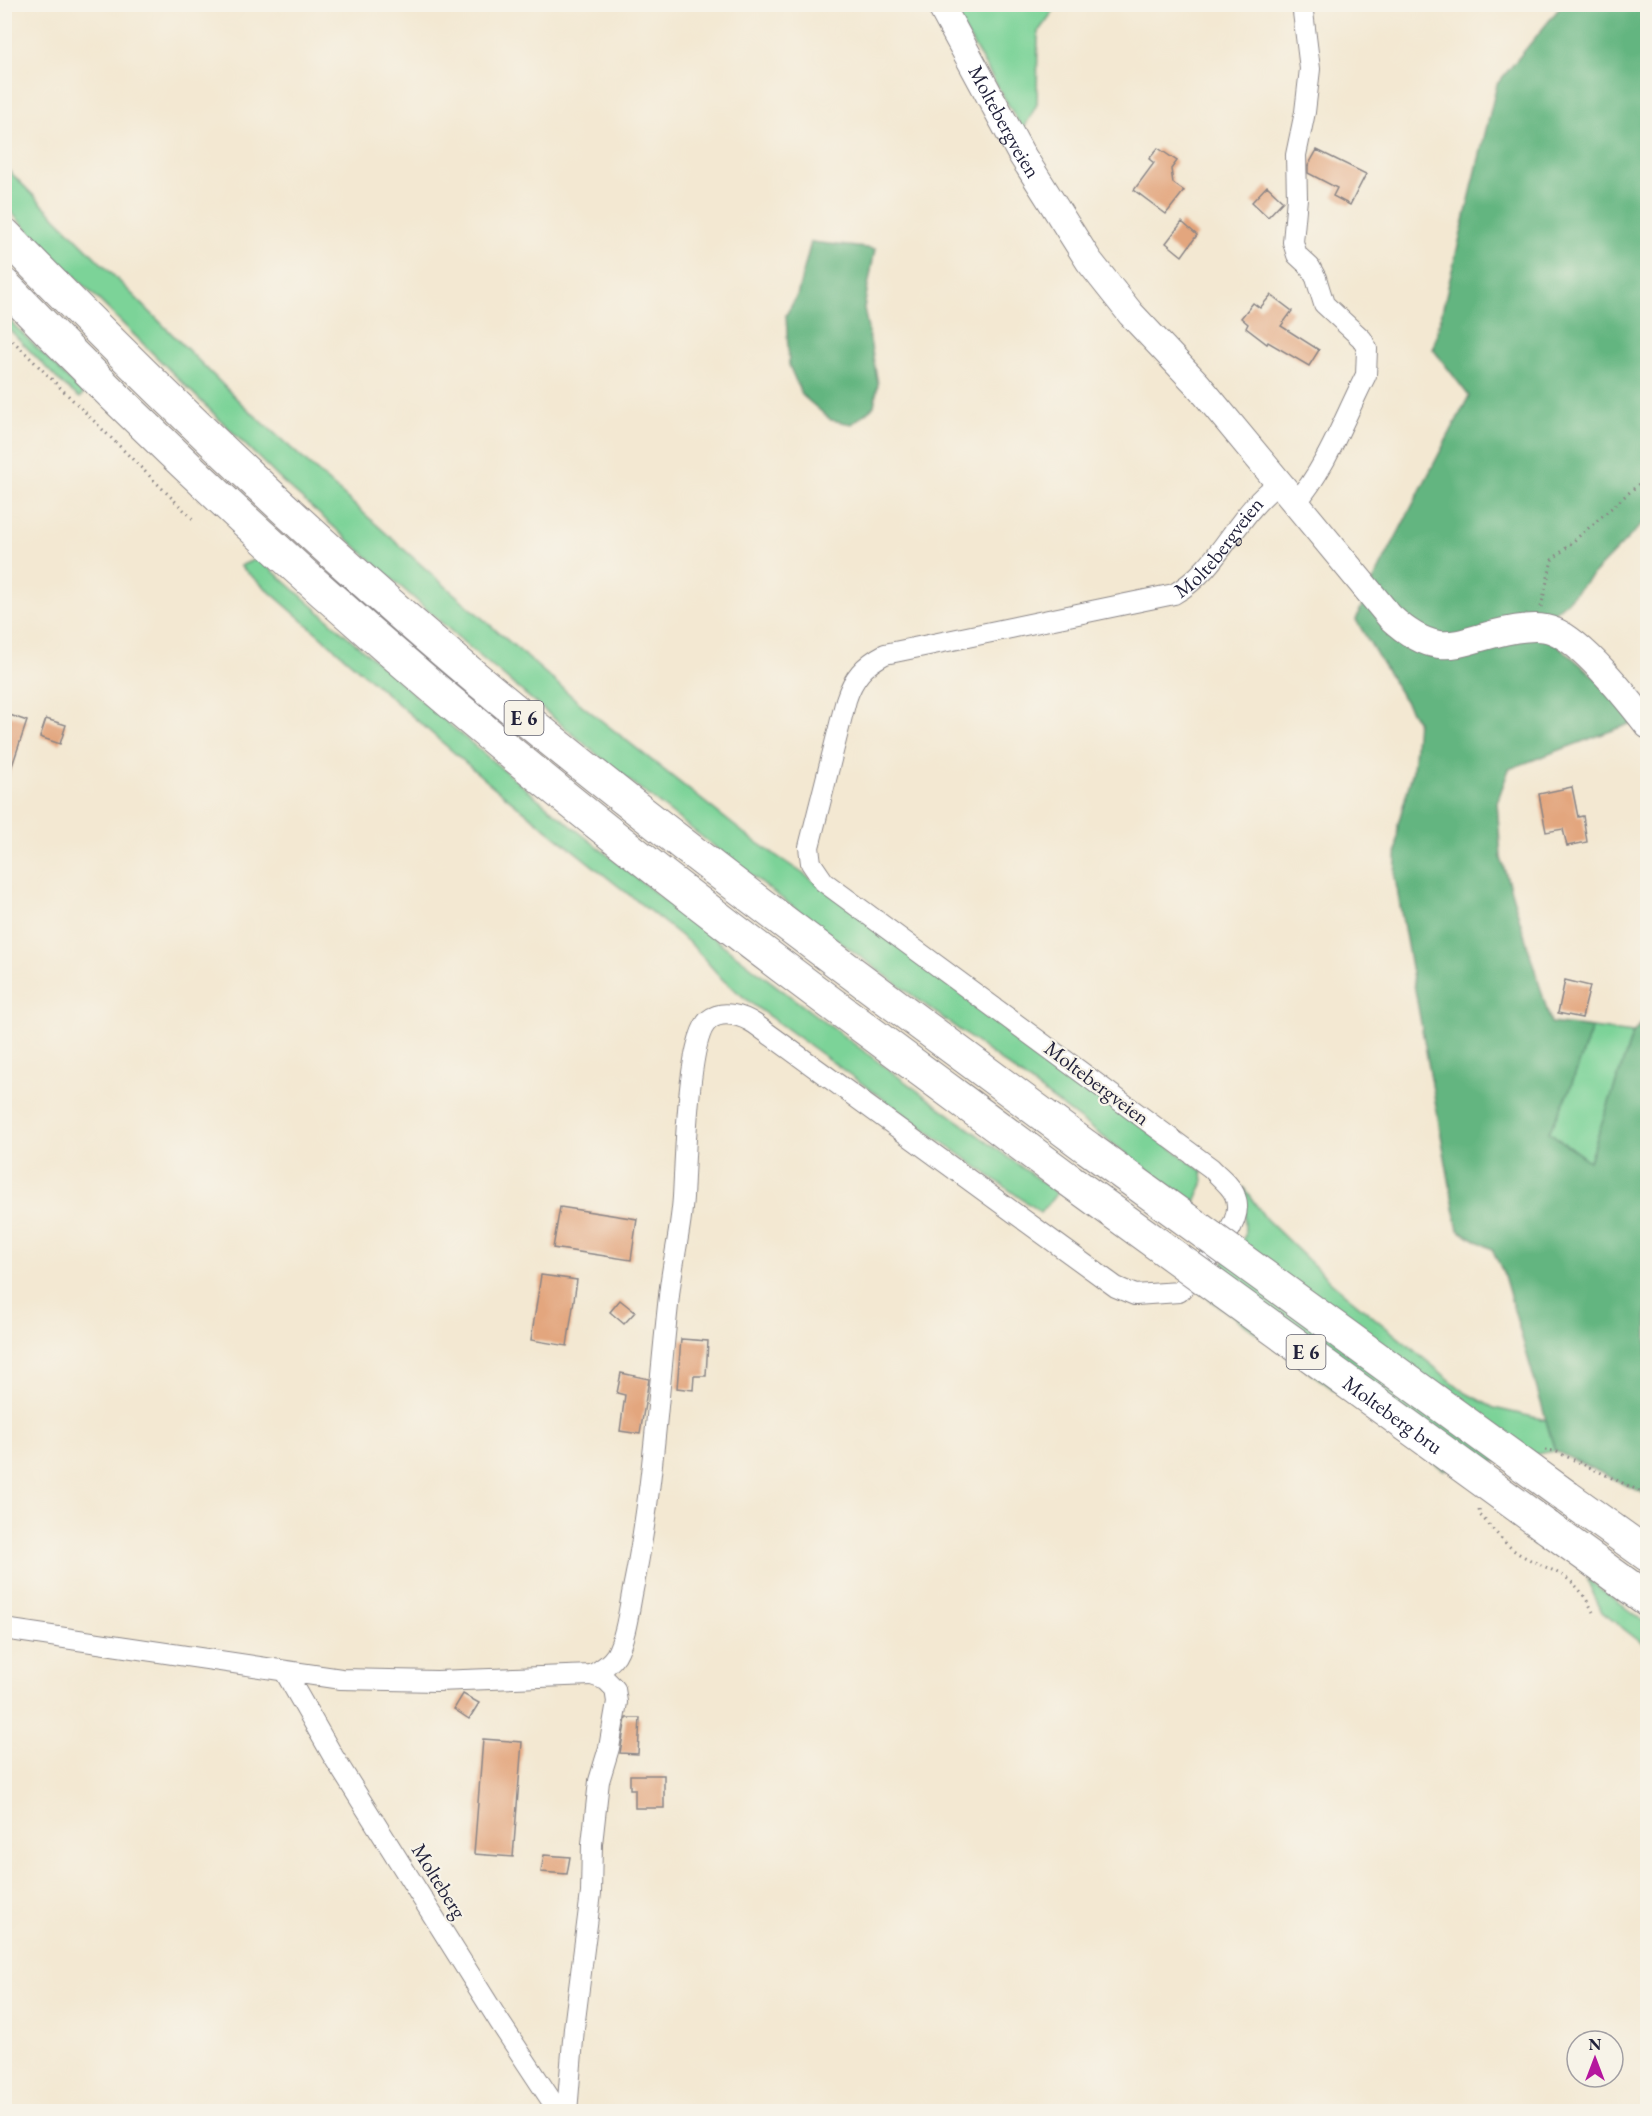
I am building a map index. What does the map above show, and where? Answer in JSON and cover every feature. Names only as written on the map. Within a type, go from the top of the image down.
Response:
[{"type":"highway","name":"Molteberg bru","points":[[4,234],[130,361],[248,474],[474,676],[678,842],[1088,1149],[1647,1555]]},
{"type":"highway","name":"Molteberg bru","points":[[4,285],[151,431],[248,522],[447,700],[652,867],[1065,1177],[1647,1600]]},
{"type":"main road","name":"Moltebergveien","points":[[940,4],[1020,152],[1089,261],[1131,314],[1198,385],[1390,617],[1423,641],[1442,645],[1466,644],[1514,629],[1537,627],[1553,630],[1574,643],[1593,661],[1647,725]]},
{"type":"street","points":[[1286,494],[1310,486],[1366,375],[1368,362],[1367,349],[1362,339],[1324,303],[1316,278],[1310,267],[1297,255],[1293,242],[1297,198],[1296,155],[1305,112],[1310,69],[1302,4]]},
{"type":"street","name":"Moltebergveien","points":[[616,1654],[640,1554],[658,1420],[669,1294],[683,1201],[687,1128],[697,1040],[708,1020],[720,1015],[741,1016],[1116,1287],[1135,1295],[1179,1292],[1230,1232],[1237,1213],[1235,1195],[1211,1168],[825,882],[811,863],[809,847],[846,700],[852,683],[870,662],[885,654],[1174,594],[1190,585],[1205,571],[1260,496],[1286,494]]},
{"type":"street","points":[[4,1629],[285,1672],[384,1682],[592,1675],[606,1680],[615,1689]]},
{"type":"street","points":[[592,1675],[606,1667],[616,1654]]},
{"type":"street","points":[[567,2112],[574,2028],[591,1893],[592,1844],[599,1781],[609,1748],[617,1702],[616,1654]]},
{"type":"street","name":"Molteberg","points":[[285,1672],[333,1756],[499,2021],[560,2112]]},
{"type":"path","points":[[4,332],[193,519]]},
{"type":"path","points":[[1537,627],[1552,560],[1647,476]]},
{"type":"green space","points":[[950,5],[1058,5],[1038,32],[1037,104],[1023,130]]},
{"type":"green space","points":[[1562,5],[1647,5],[1647,519],[1565,603],[1537,627],[1643,719],[1509,769],[1497,802],[1501,858],[1551,1023],[1592,1028],[1568,1094],[1549,1132],[1589,1161],[1633,1033],[1647,1017],[1647,1495],[1555,1451],[1503,1272],[1492,1249],[1458,1230],[1395,878],[1398,824],[1413,770],[1417,721],[1356,620],[1368,591],[1469,396],[1433,349],[1497,84]]},
{"type":"green space","points":[[4,166],[242,404],[583,706],[750,838],[811,879],[1202,1171],[1203,1184],[1194,1204],[769,889],[612,767],[469,647],[282,481],[23,225],[5,206]]},
{"type":"green space","points":[[811,242],[875,249],[864,308],[878,384],[874,406],[852,424],[831,420],[802,395],[789,365],[786,315],[797,296]]},
{"type":"green space","points":[[4,315],[83,394],[80,398],[62,384],[5,325]]},
{"type":"green space","points":[[258,558],[454,728],[633,875],[813,1014],[1057,1193],[1041,1213],[752,1004],[723,980],[691,944],[490,784],[240,566]]},
{"type":"green space","points":[[1592,1028],[1633,1033],[1590,1162],[1549,1132],[1568,1094]]},
{"type":"green space","points":[[1244,1188],[1266,1219],[1332,1283],[1466,1393],[1494,1408],[1546,1420],[1555,1451],[1444,1470],[1200,1292],[1245,1236]]},
{"type":"green space","points":[[1586,1578],[1647,1624],[1647,1647],[1602,1612]]},
{"type":"building","points":[[1158,148],[1177,161],[1171,169],[1173,183],[1184,191],[1166,214],[1134,190],[1154,163],[1149,159]]},
{"type":"building","points":[[1317,150],[1366,174],[1350,205],[1333,196],[1337,188],[1308,173],[1308,166]]},
{"type":"building","points":[[1267,186],[1283,201],[1268,217],[1252,202]]},
{"type":"building","points":[[1182,222],[1197,235],[1182,256],[1166,243]]},
{"type":"building","points":[[1271,295],[1292,311],[1281,326],[1319,350],[1309,366],[1268,342],[1267,344],[1246,328],[1248,324],[1241,318],[1253,303],[1260,308]]},
{"type":"building","points":[[4,713],[27,721],[7,781],[4,781]]},
{"type":"building","points":[[46,719],[66,725],[60,744],[40,737]]},
{"type":"building","points":[[1572,787],[1578,817],[1583,816],[1587,842],[1567,846],[1563,829],[1546,832],[1539,794]]},
{"type":"building","points":[[1565,980],[1590,986],[1582,1018],[1558,1013]]},
{"type":"building","points":[[560,1207],[637,1219],[631,1260],[553,1248]]},
{"type":"building","points":[[541,1275],[577,1280],[567,1346],[531,1340]]},
{"type":"building","points":[[620,1300],[635,1312],[624,1324],[610,1312]]},
{"type":"building","points":[[681,1339],[708,1341],[706,1376],[694,1376],[693,1390],[677,1388]]},
{"type":"building","points":[[621,1373],[649,1379],[640,1434],[620,1431],[625,1395],[617,1393]]},
{"type":"building","points":[[463,1694],[479,1703],[469,1719],[454,1709]]},
{"type":"building","points":[[626,1718],[640,1718],[638,1754],[620,1753]]},
{"type":"building","points":[[483,1739],[522,1742],[513,1857],[474,1854]]},
{"type":"building","points":[[630,1775],[664,1775],[664,1808],[635,1808],[635,1789],[630,1789]]},
{"type":"building","points":[[544,1855],[570,1857],[567,1874],[541,1872]]}]
